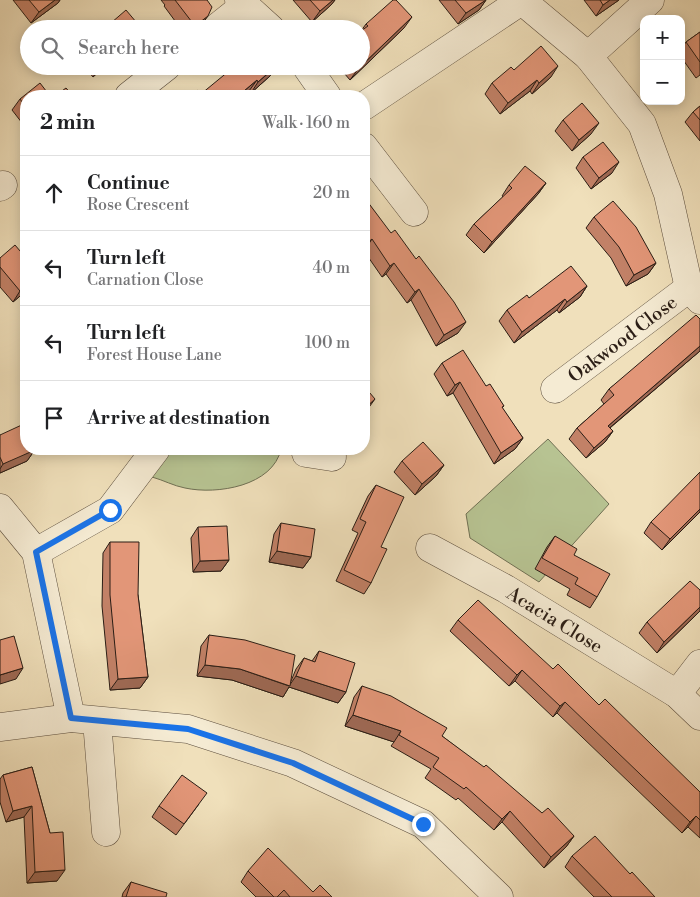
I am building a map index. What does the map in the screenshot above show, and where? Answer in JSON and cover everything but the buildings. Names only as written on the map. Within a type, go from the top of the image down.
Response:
[{"type":"street","points":[[370,102],[521,0],[588,56],[642,124],[668,194],[695,294]]},
{"type":"street","points":[[588,56],[650,0]]},
{"type":"street","points":[[224,20],[242,3],[261,20]]},
{"type":"street","points":[[137,90],[156,75]]},
{"type":"street","points":[[312,75],[323,90]]},
{"type":"street","points":[[370,155],[414,212]]},
{"type":"street","name":"Oakwood Close","points":[[555,389],[695,294]]},
{"type":"street","points":[[36,552],[110,510],[151,455]]},
{"type":"street","points":[[319,455],[332,457]]},
{"type":"street","points":[[0,508],[36,552],[84,720],[106,832]]},
{"type":"street","name":"Acacia Close","points":[[430,548],[506,589],[677,694],[700,716]]},
{"type":"street","points":[[677,694],[700,664]]},
{"type":"street","points":[[0,726],[84,720],[188,729],[293,763],[423,824],[499,897]]},
{"type":"green space","points":[[548,439],[609,504],[539,582],[470,538],[466,514]]},
{"type":"green space","points":[[161,455],[279,455],[276,462],[267,472],[242,485],[227,488],[198,490],[177,486],[152,477]]},
{"type":"route","points":[[110,510],[36,552],[71,718],[188,729],[293,763],[423,824]]}]
